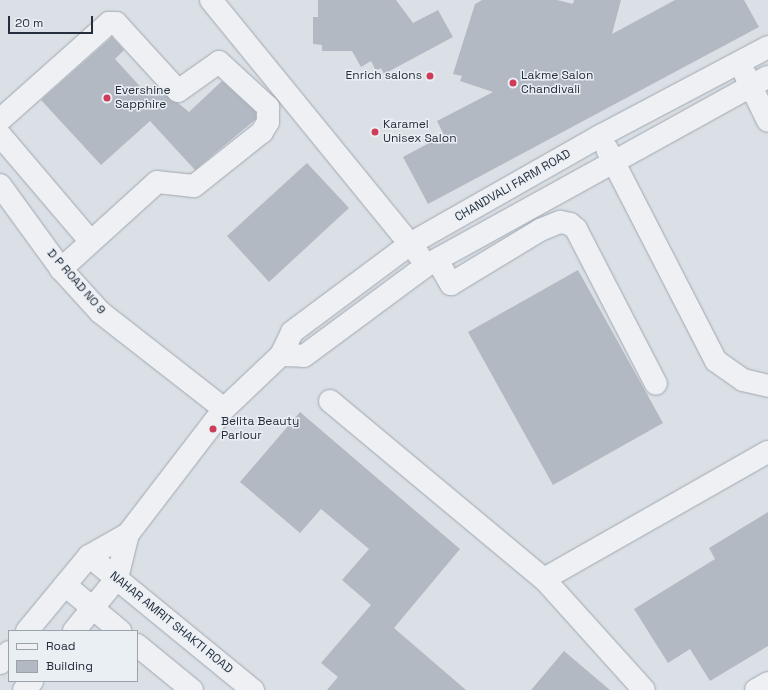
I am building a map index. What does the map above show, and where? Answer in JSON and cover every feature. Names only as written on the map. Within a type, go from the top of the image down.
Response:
[{"type":"street","points":[[211,0],[410,244],[432,262],[451,284],[540,230],[560,222],[576,228],[656,384]]},
{"type":"street","points":[[0,120],[109,23],[116,22],[178,91],[220,62],[268,107],[268,122],[262,132],[194,186],[157,182],[60,269]]},
{"type":"street","name":"CHANDVALI FARM ROAD","points":[[128,534],[224,409],[281,355],[292,332],[410,244],[600,136],[768,47]]},
{"type":"street","points":[[740,62],[759,81],[768,121]]},
{"type":"street","points":[[281,355],[304,356],[432,262],[759,81]]},
{"type":"street","points":[[0,135],[91,242]]},
{"type":"street","points":[[600,136],[615,162],[716,361],[743,380],[768,386]]},
{"type":"street","points":[[0,181],[23,162]]},
{"type":"street","points":[[514,184],[540,230]]},
{"type":"street","name":"D P ROAD NO 9","points":[[0,185],[60,269],[100,312],[224,409]]},
{"type":"street","points":[[330,400],[544,579],[644,690]]},
{"type":"street","points":[[544,579],[768,452]]},
{"type":"street","points":[[30,627],[89,556],[128,534]]},
{"type":"street","points":[[75,630],[117,578],[128,534]]},
{"type":"street","name":"NAHAR AMRIT SHAKTI ROAD","points":[[89,556],[253,690]]},
{"type":"street","points":[[65,586],[119,630]]},
{"type":"street","points":[[138,646],[192,690]]},
{"type":"street","points":[[0,663],[8,653]]},
{"type":"street","points":[[24,690],[31,682]]},
{"type":"street","points":[[756,690],[768,683]]},
{"type":"building","points":[[318,0],[396,0],[413,23],[438,10],[453,37],[384,74],[381,68],[376,71],[371,61],[361,67],[352,51],[322,51],[322,45],[313,44],[313,17],[318,17]]},
{"type":"building","points":[[482,0],[557,0],[573,4],[574,0],[621,0],[612,34],[675,0],[744,0],[759,27],[428,204],[403,157],[444,135],[437,121],[493,92],[460,81],[462,76],[453,74],[475,4]]},
{"type":"building","points":[[112,37],[124,50],[115,59],[147,94],[157,86],[189,112],[222,81],[256,112],[256,119],[195,170],[150,121],[101,165],[41,100]]},
{"type":"building","points":[[307,163],[349,208],[269,282],[227,236]]},
{"type":"building","points":[[578,270],[663,423],[553,485],[468,332]]},
{"type":"building","points":[[300,412],[460,549],[394,628],[466,690],[327,690],[338,677],[321,663],[371,605],[342,580],[369,549],[321,509],[300,533],[240,482]]},
{"type":"building","points":[[768,512],[768,646],[710,681],[690,649],[668,663],[634,609],[715,559],[709,548]]},
{"type":"building","points":[[564,651],[610,690],[531,690]]},
{"type":"place","name":"Enrich salons","points":[[430,76]]},
{"type":"place","name":"Lakme Salon Chandivali","points":[[513,83]]},
{"type":"place","name":"Evershine Sapphire","points":[[107,98]]},
{"type":"place","name":"Karamel Unisex Salon","points":[[375,132]]},
{"type":"place","name":"Belita Beauty Parlour","points":[[213,429]]}]
